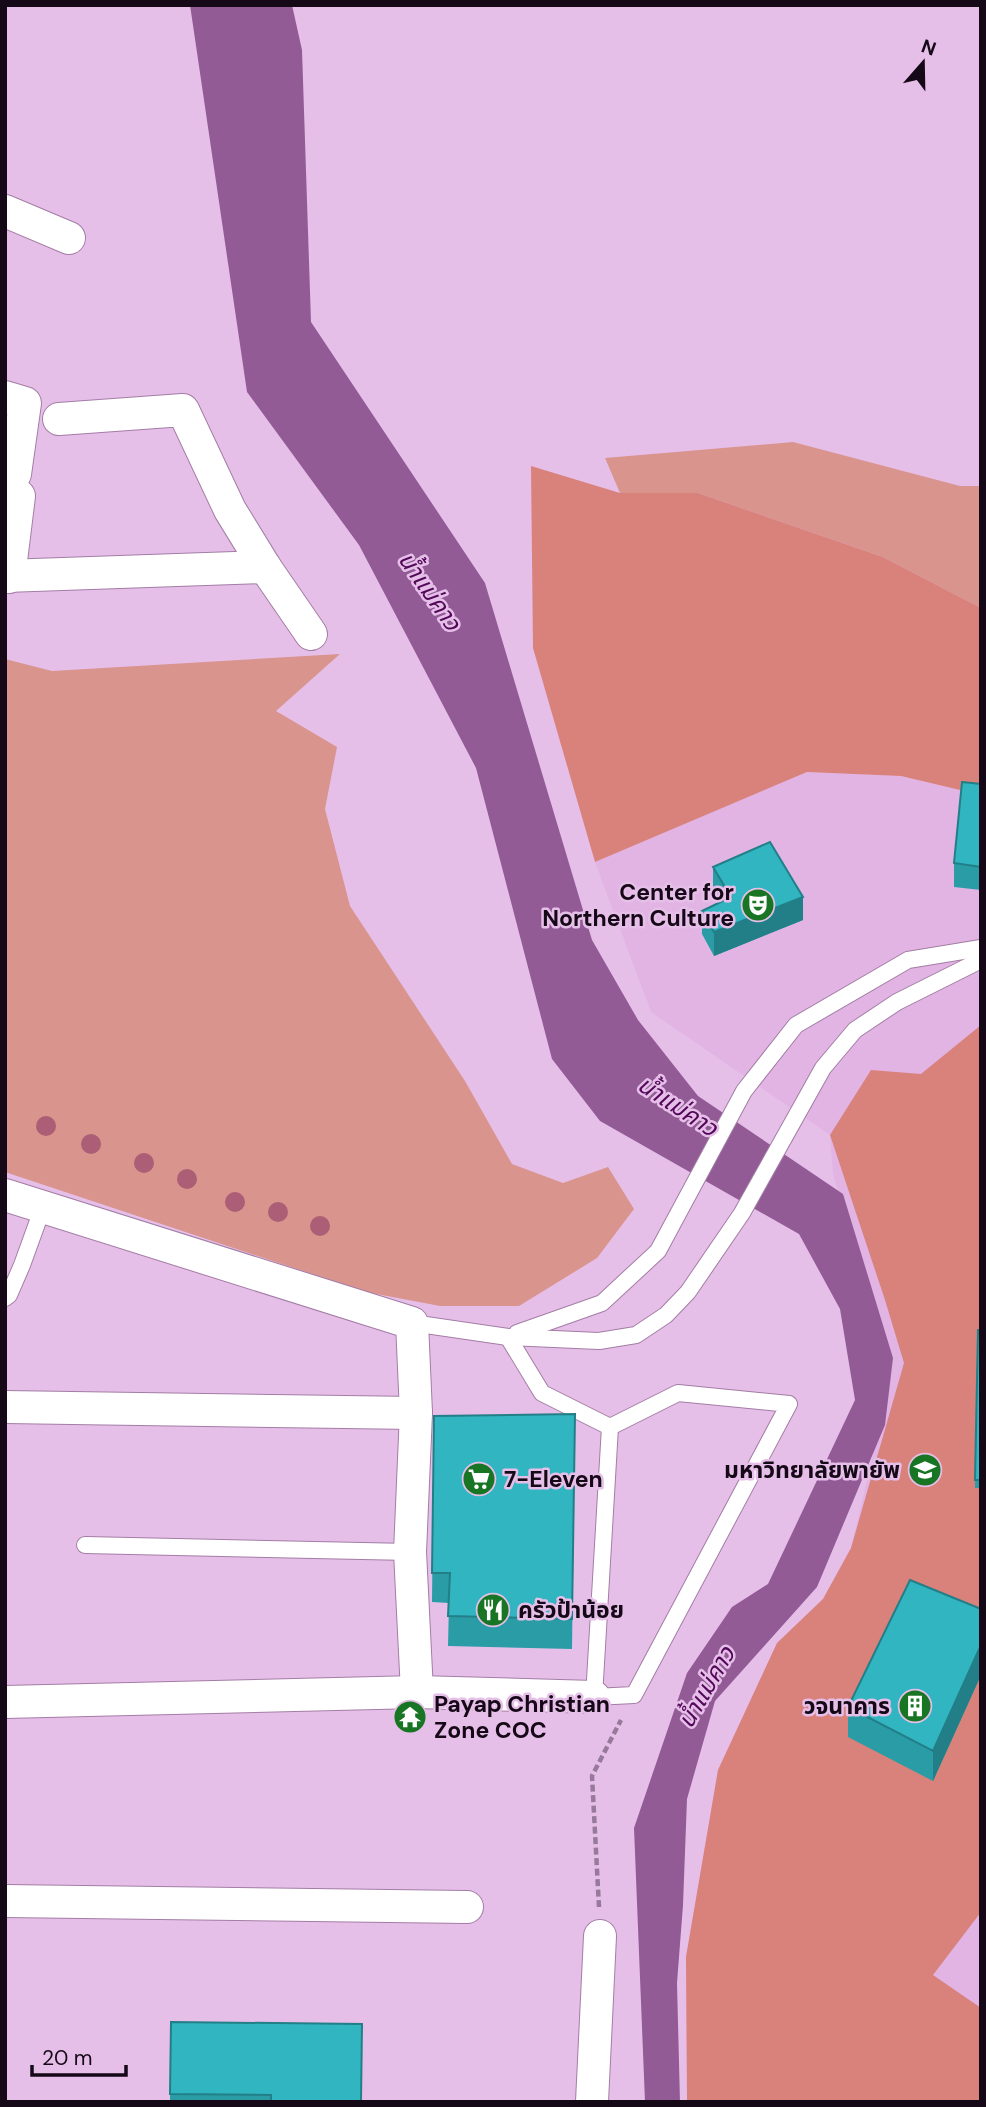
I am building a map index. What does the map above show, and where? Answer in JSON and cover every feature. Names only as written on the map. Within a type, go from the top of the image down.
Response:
[{"type":"street","points":[[5,211],[69,238]]},
{"type":"street","points":[[5,397],[25,403],[7,577],[265,567]]},
{"type":"street","points":[[59,419],[183,410],[230,510],[311,634]]},
{"type":"street","points":[[5,1195],[412,1323],[416,1413],[410,1552],[417,1692]]},
{"type":"street","points":[[5,1407],[416,1413]]},
{"type":"street","points":[[5,1702],[417,1692],[594,1697]]},
{"type":"street","points":[[5,1901],[467,1907]]},
{"type":"street","points":[[592,2102],[600,1936]]},
{"type":"lane","points":[[508,1336],[602,1303],[657,1251],[744,1091],[796,1025],[908,960],[981,948]]},
{"type":"lane","points":[[412,1323],[508,1336],[599,1341],[636,1335],[666,1315],[688,1292],[742,1213],[823,1068],[855,1030],[897,1002],[981,960]]},
{"type":"lane","points":[[5,1298],[9,1295],[22,1265],[43,1207]]},
{"type":"lane","points":[[508,1336],[541,1393],[610,1427]]},
{"type":"lane","points":[[678,1393],[789,1404],[634,1695],[594,1697],[610,1427],[678,1393]]},
{"type":"lane","points":[[85,1545],[410,1552]]},
{"type":"path","points":[[600,1936],[592,1776],[634,1695]]},
{"type":"shaded area","points":[[793,442],[960,486],[981,486],[981,608],[883,557],[698,493],[620,493],[605,458]]},
{"type":"shaded area","points":[[531,466],[620,493],[698,493],[883,557],[981,608],[981,795],[901,776],[807,772],[595,862],[533,648]]},
{"type":"shaded area","points":[[340,654],[276,711],[337,747],[325,809],[350,906],[465,1081],[512,1164],[563,1183],[608,1167],[634,1209],[597,1258],[519,1306],[440,1306],[366,1292],[5,1172],[5,659],[52,671]]},
{"type":"shaded area","name":"มหาวิทยาลัยพายัพ","points":[[807,772],[901,776],[981,795],[981,2102],[687,2102],[686,1957],[718,1770],[777,1643],[823,1599],[851,1548],[888,1392],[833,1173],[830,1135],[651,1012],[595,862]]},
{"type":"shaded area","name":"มหาวิทยาลัยพายัพ","points":[[981,1025],[981,1912],[933,1975],[981,2008],[981,2102],[687,2102],[686,1957],[718,1770],[777,1643],[823,1599],[851,1548],[904,1363],[830,1135],[871,1070],[921,1074]]},
{"type":"water","name":"น้ำแม่คาว","points":[[190,5],[292,5],[302,50],[311,322],[485,583],[592,940],[638,1020],[698,1096],[843,1194],[893,1358],[885,1425],[817,1587],[715,1701],[687,1799],[677,1983],[680,2102],[645,2102],[634,1828],[687,1673],[732,1607],[768,1584],[855,1400],[840,1309],[799,1234],[600,1121],[552,1059],[476,768],[359,545],[247,392]]},
{"type":"building","points":[[962,782],[981,784],[981,867],[954,863]]},
{"type":"building","points":[[770,842],[803,897],[714,932],[702,911],[731,897],[713,867]]},
{"type":"building","points":[[978,1330],[981,1330],[981,1480],[975,1480]]},
{"type":"building","points":[[575,1414],[572,1619],[448,1616],[450,1573],[432,1573],[434,1416]]},
{"type":"building","name":"วจนาคาร","points":[[910,1580],[981,1609],[981,1645],[933,1751],[848,1707]]},
{"type":"building","points":[[171,2022],[362,2024],[361,2102],[271,2102],[271,2095],[170,2094]]},
{"type":"place","name":"Center for Northern Culture","points":[[758,905]]},
{"type":"place","name":"มหาวิทยาลัยพายัพ","points":[[925,1470]]},
{"type":"place","name":"7-Eleven","points":[[479,1479]]},
{"type":"place","name":"ครัวป้าน้อย","points":[[493,1610]]},
{"type":"place","name":"วจนาคาร","points":[[915,1706]]},
{"type":"place","name":"Payap Christian Zone COC","points":[[410,1717]]}]
